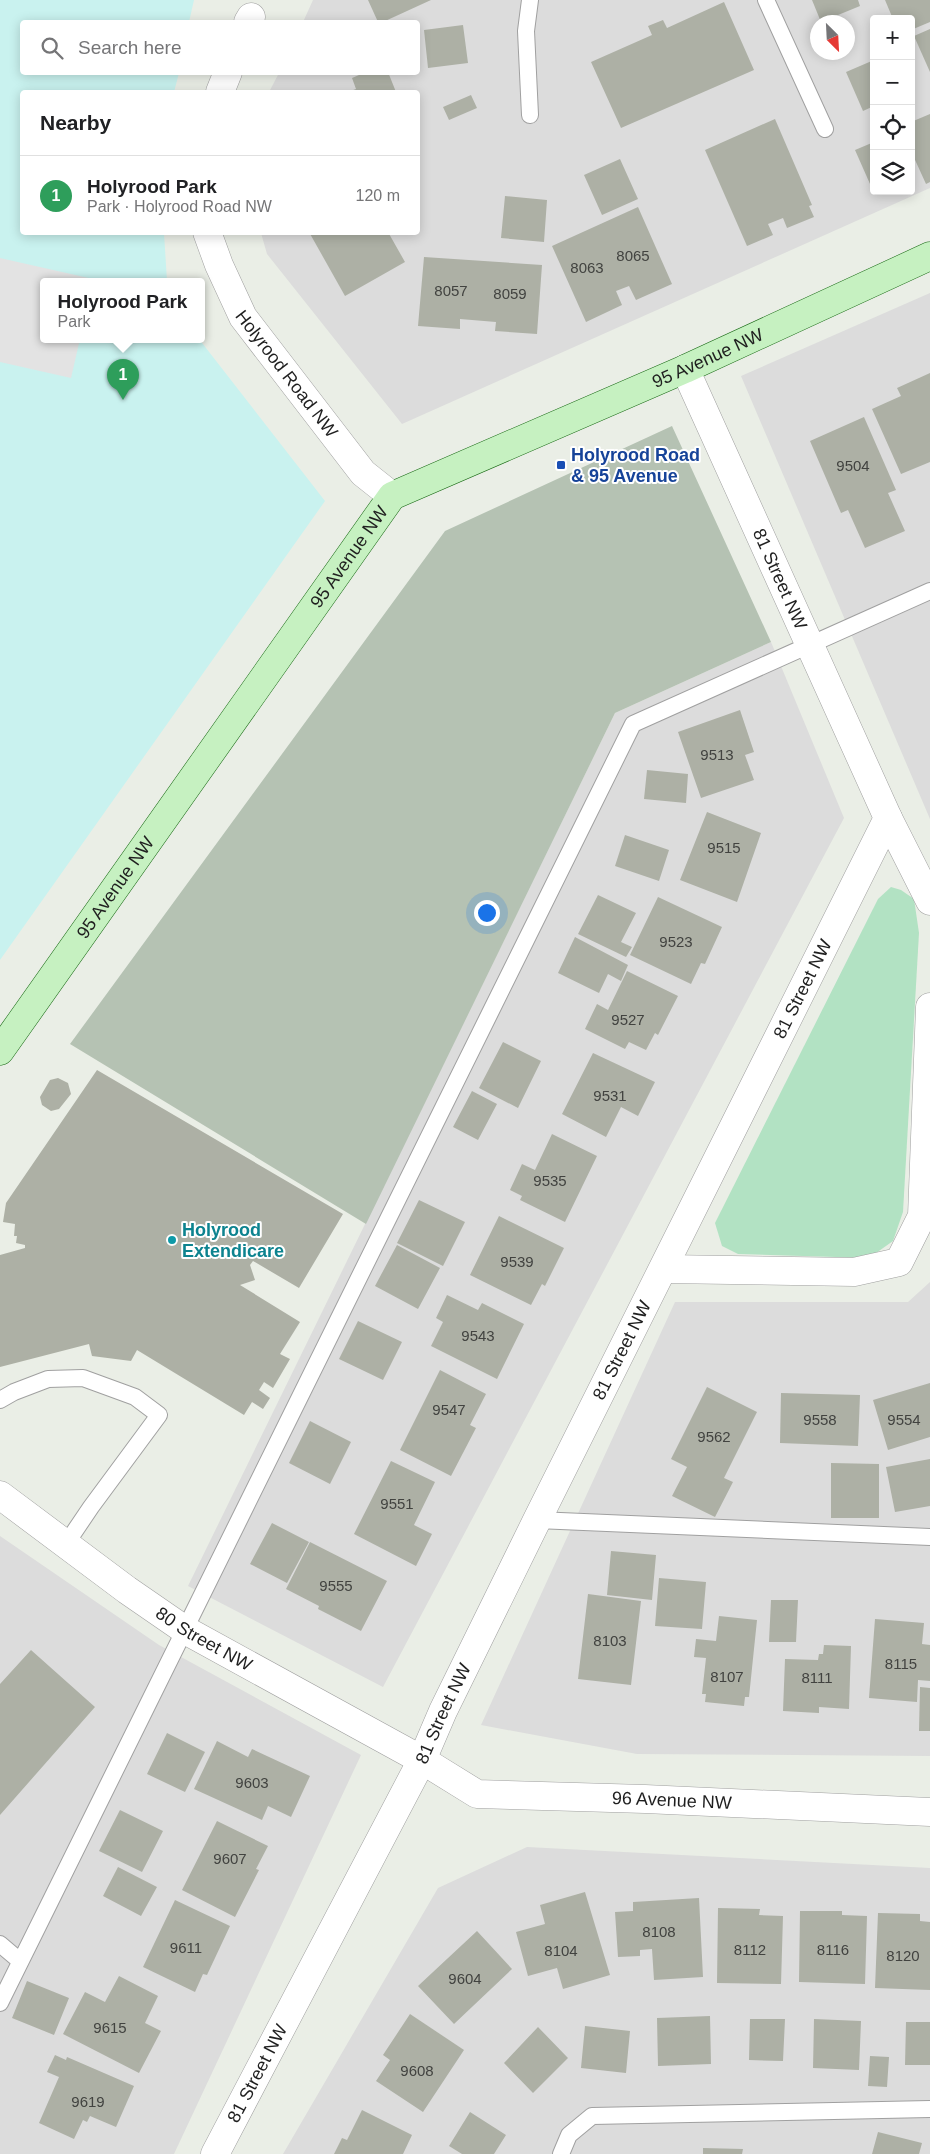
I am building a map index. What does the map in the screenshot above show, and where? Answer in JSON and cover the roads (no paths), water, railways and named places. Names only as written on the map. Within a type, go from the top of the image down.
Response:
[{"type":"street","points":[[221,90],[227,75]]},
{"type":"street","name":"Holyrood Road NW","points":[[208,235],[219,265],[243,317],[363,473],[392,496]]},
{"type":"street","name":"95 Avenue NW","points":[[0,1051],[392,496],[685,369],[930,256]]},
{"type":"street","name":"81 Street NW","points":[[685,369],[888,818],[930,901]]},
{"type":"street","name":"81 Street NW","points":[[215,2154],[422,1760],[443,1711],[537,1520],[888,818]]},
{"type":"street","points":[[664,1269],[854,1272],[899,1262],[922,1216],[930,1007]]},
{"type":"street","name":"80 Street NW","points":[[0,1495],[127,1590],[185,1630],[422,1760]]},
{"type":"street","name":"96 Avenue NW","points":[[422,1760],[477,1794],[655,1799],[930,1812]]},
{"type":"lane","points":[[530,0],[526,32],[530,115]]},
{"type":"lane","points":[[766,0],[825,129]]},
{"type":"lane","points":[[0,2003],[633,724],[930,591]]},
{"type":"lane","points":[[0,1400],[14,1392],[48,1379],[83,1378],[135,1396],[160,1416],[91,1506],[66,1544]]},
{"type":"lane","points":[[537,1520],[930,1537]]},
{"type":"lane","points":[[0,1944],[20,1961]]},
{"type":"lane","points":[[561,2154],[569,2135],[592,2116],[930,2109]]},
{"type":"place","name":"Holyrood Park","points":[[123,400]]},
{"type":"place","name":"Holyrood Road & 95 Avenue","points":[[561,465]]},
{"type":"place","name":"Holyrood Extendicare","points":[[172,1240]]}]
